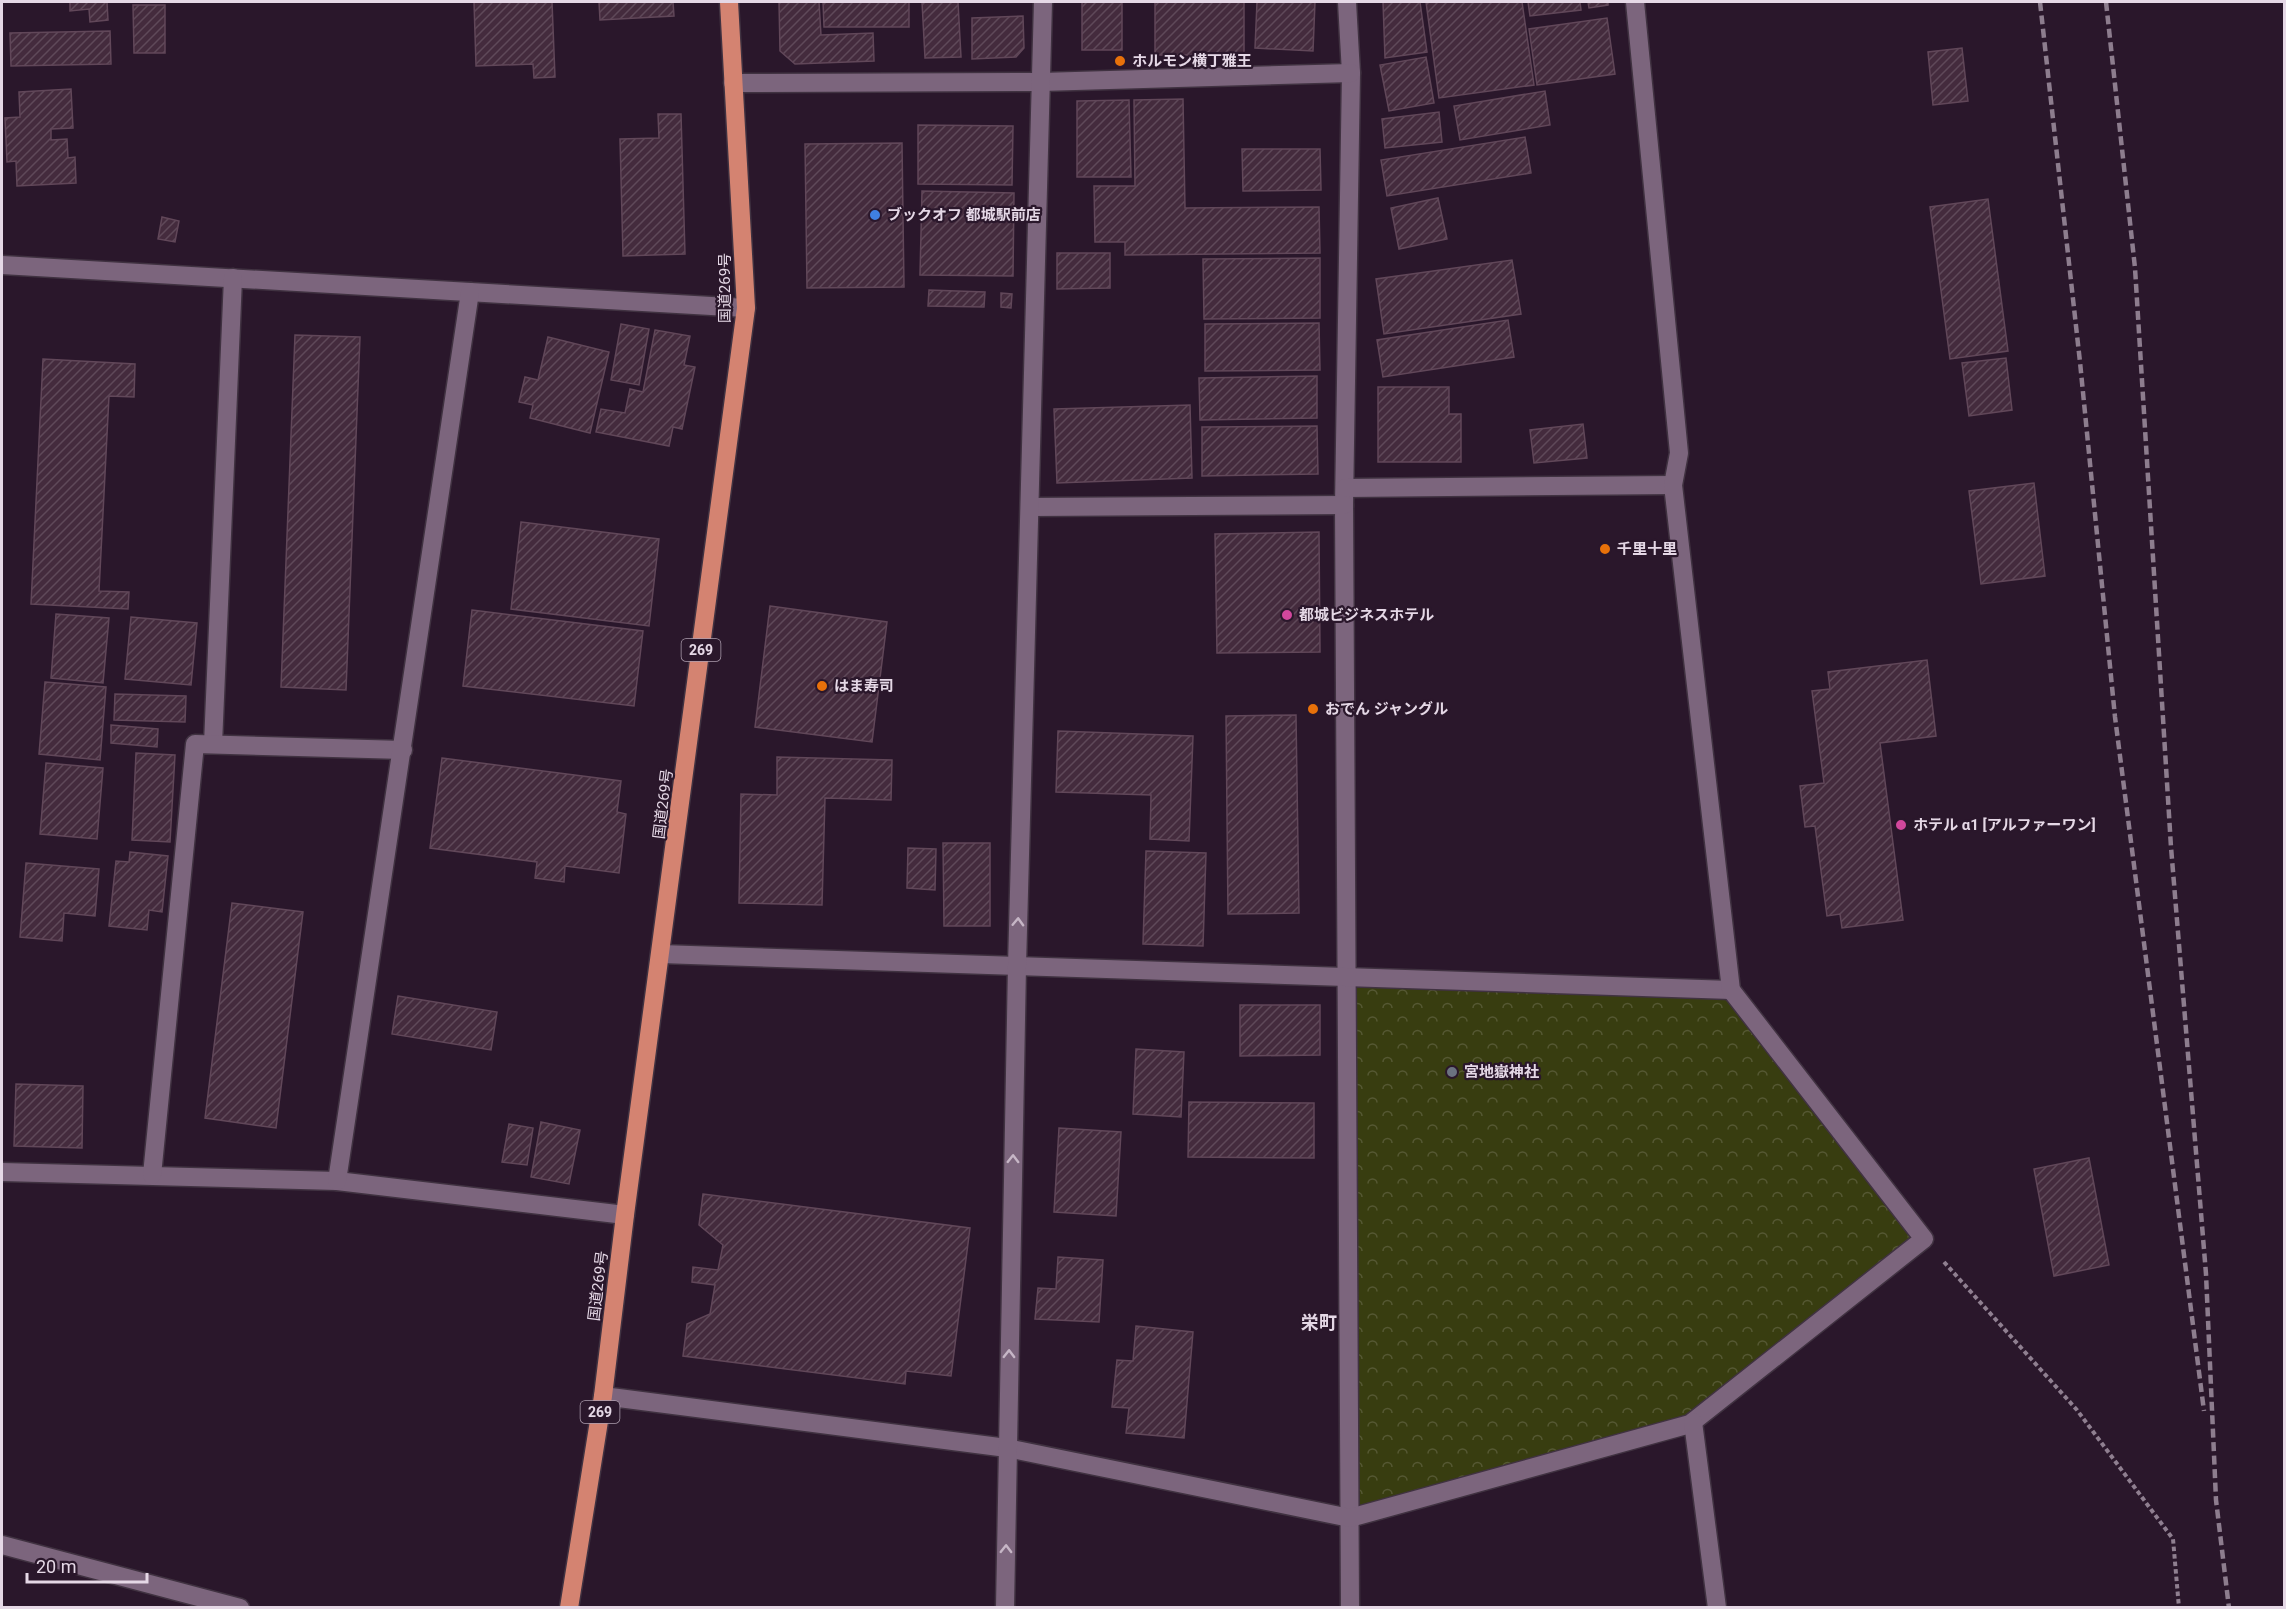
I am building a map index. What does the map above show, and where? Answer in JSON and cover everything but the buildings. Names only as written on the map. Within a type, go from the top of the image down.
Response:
[{"type":"highway","name":"国道269号","points":[[568,1608],[603,1395],[746,308],[729,2]]},
{"type":"street","points":[[1005,1608],[1017,966],[1043,2]]},
{"type":"street","points":[[1347,2],[1351,73],[1344,496],[1350,1608]]},
{"type":"street","points":[[603,1395],[1007,1448],[1350,1518],[1693,1422],[1924,1239],[1731,990],[1673,485],[1678,453],[1635,2]]},
{"type":"street","points":[[733,83],[1041,82],[1351,73]]},
{"type":"street","points":[[2,265],[746,308]]},
{"type":"street","points":[[213,744],[233,278]]},
{"type":"street","points":[[337,1181],[470,292]]},
{"type":"street","points":[[1030,507],[1673,485]]},
{"type":"street","points":[[152,1175],[195,744],[403,750]]},
{"type":"street","points":[[661,954],[1731,990]]},
{"type":"street","points":[[2,1172],[337,1181],[625,1215]]},
{"type":"street","points":[[1693,1422],[1717,1608]]},
{"type":"street","points":[[2,1545],[240,1608]]},
{"type":"path","points":[[1924,1239],[2077,1410],[2173,1539],[2179,1608]]},
{"type":"green space","points":[[1348,977],[1731,990],[1924,1239],[1690,1424],[1350,1518]]},
{"type":"railway","points":[[2040,2],[2080,362],[2115,717],[2204,1411]]},
{"type":"railway","points":[[2106,2],[2135,268],[2171,847],[2206,1274],[2216,1500],[2229,1608]]},
{"type":"place","name":"ホルモン横丁雅王","points":[[1120,61]]},
{"type":"place","name":"ブックオフ 都城駅前店","points":[[875,215]]},
{"type":"place","name":"千里十里","points":[[1605,549]]},
{"type":"place","name":"都城ビジネスホテル","points":[[1287,615]]},
{"type":"place","name":"はま寿司","points":[[822,686]]},
{"type":"place","name":"おでん ジャングル","points":[[1313,709]]},
{"type":"place","name":"ホテル α1 [アルファーワン]","points":[[1901,825]]},
{"type":"place","name":"宮地嶽神社","points":[[1452,1072]]},
{"type":"district","name":"栄町","points":[[1319,1322]]}]
